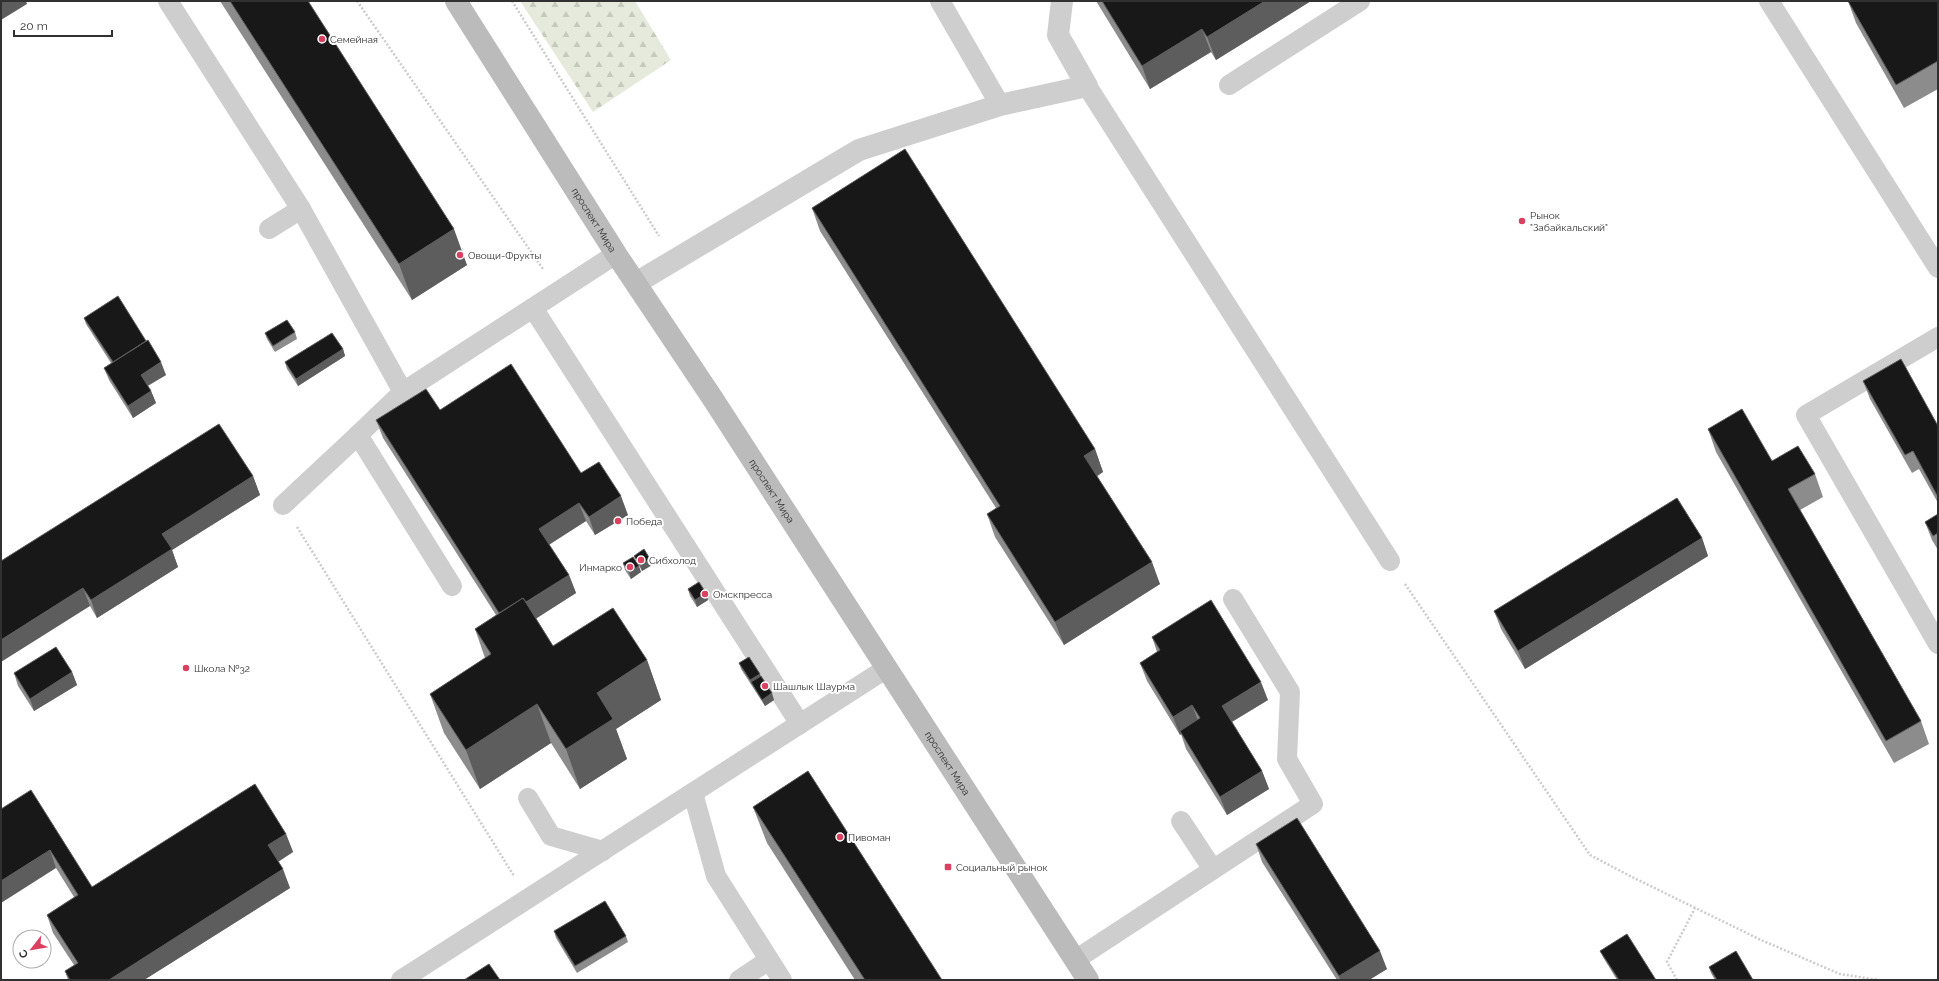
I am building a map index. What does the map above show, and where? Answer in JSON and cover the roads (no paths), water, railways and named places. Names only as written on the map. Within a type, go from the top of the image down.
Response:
[{"type":"main road","name":"проспект Мира","points":[[456,1],[616,254],[713,399],[1088,980]]},
{"type":"street","points":[[636,283],[859,150],[1000,105],[1086,86],[1058,35],[1062,1]]},
{"type":"lane","points":[[168,1],[301,209],[403,392]]},
{"type":"lane","points":[[940,1],[1000,105]]},
{"type":"lane","points":[[1229,85],[1360,1]]},
{"type":"lane","points":[[1768,1],[1938,268]]},
{"type":"lane","points":[[1086,86],[1390,561]]},
{"type":"lane","points":[[269,229],[301,209]]},
{"type":"lane","points":[[283,505],[403,392],[616,254]]},
{"type":"lane","points":[[533,308],[800,724]]},
{"type":"lane","points":[[1938,337],[1806,415],[1938,644]]},
{"type":"lane","points":[[358,435],[452,586]]},
{"type":"lane","points":[[1075,960],[1212,868],[1313,804],[1287,759],[1290,692],[1233,599]]},
{"type":"lane","points":[[401,980],[887,668]]},
{"type":"lane","points":[[693,793],[716,876],[782,980]]},
{"type":"lane","points":[[528,798],[550,836],[603,851]]},
{"type":"lane","points":[[1181,821],[1212,868]]},
{"type":"lane","points":[[739,980],[769,960]]},
{"type":"place","name":"Семейная","points":[[322,39]]},
{"type":"place","name":"Рынок \"Забайкальский\"","points":[[1522,221]]},
{"type":"place","name":"Овощи-Фрукты","points":[[460,255]]},
{"type":"place","name":"Победа","points":[[618,521]]},
{"type":"place","name":"Сибхолод","points":[[641,560]]},
{"type":"place","name":"Инмарко","points":[[630,567]]},
{"type":"place","name":"Омскпресса","points":[[705,594]]},
{"type":"place","name":"Школа №32","points":[[186,668]]},
{"type":"place","name":"Шашлык Шаурма","points":[[765,686]]},
{"type":"place","name":"Пивоман","points":[[840,837]]},
{"type":"place","name":"Социальный рынок","points":[[948,867]]}]
